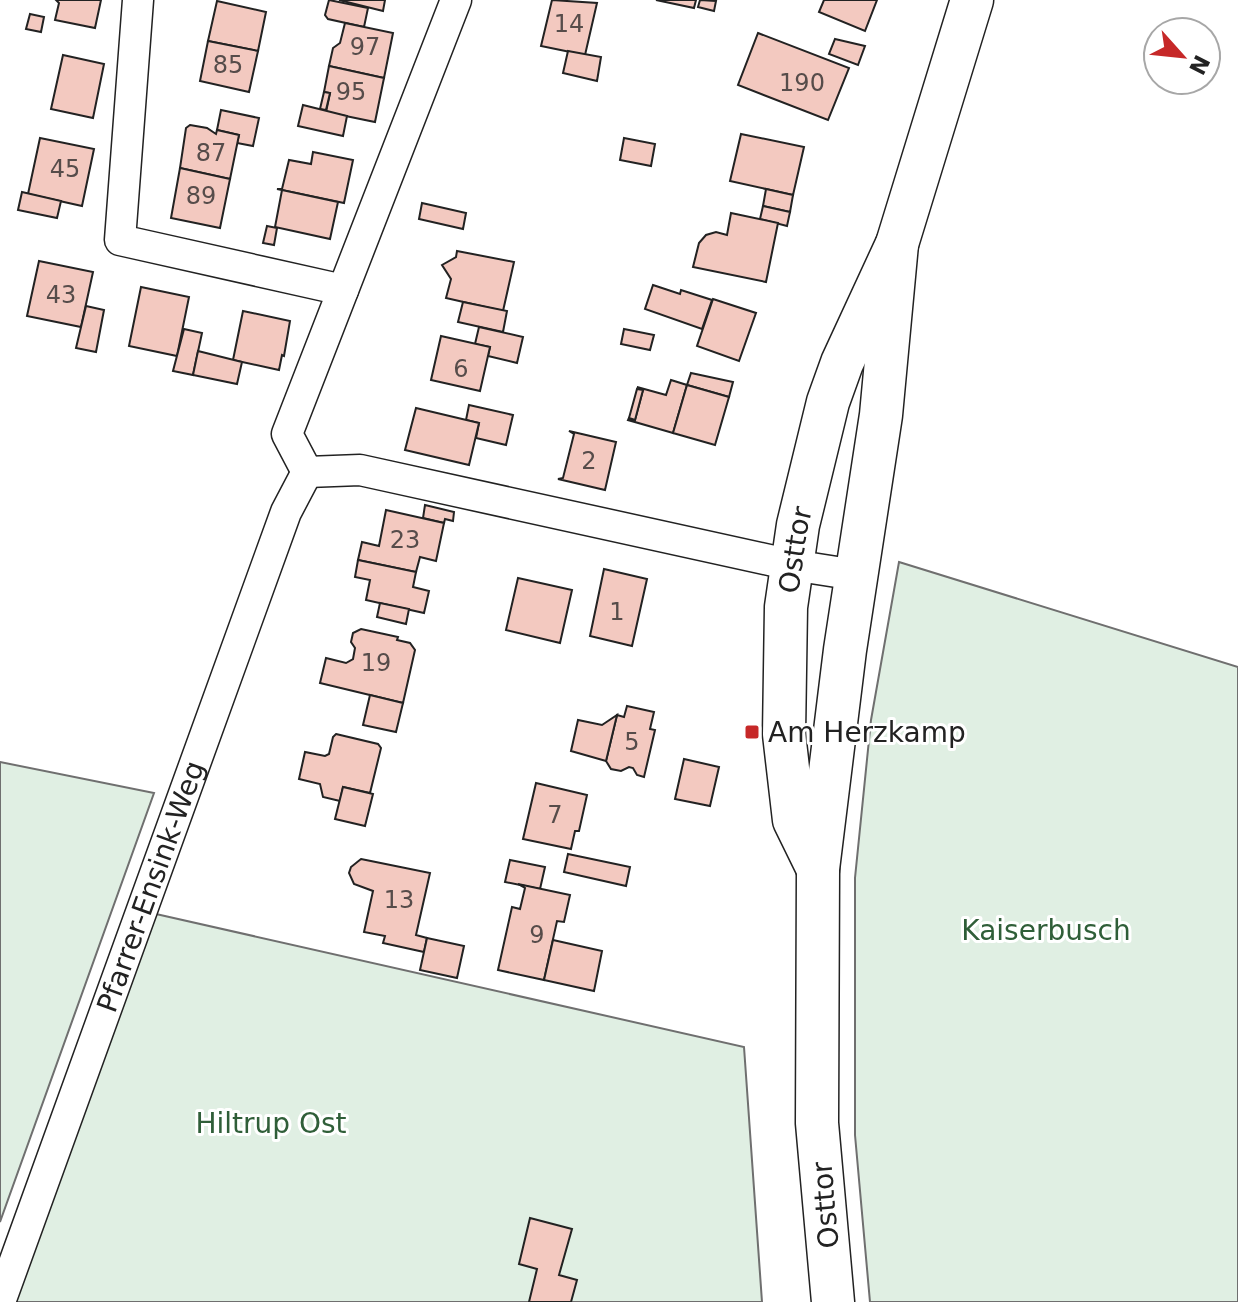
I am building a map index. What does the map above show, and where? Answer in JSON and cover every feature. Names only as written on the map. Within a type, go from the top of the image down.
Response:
[{"type":"main road","name":"Osttor","points":[[818,869],[794,820],[784,734],[786,607],[798,525],[828,402],[842,363],[897,244],[972,0]]},
{"type":"main road","name":"Osttor","points":[[833,1302],[817,1123],[818,869],[856,575],[881,415],[897,244]]},
{"type":"street","points":[[138,0],[120,240],[343,290]]},
{"type":"street","points":[[456,0],[287,434],[307,472],[360,470],[792,565],[856,575]]},
{"type":"street","name":"Pfarrer-Ensink-Weg","points":[[0,1302],[286,512],[307,472]]},
{"type":"green space","name":"Kaiserbusch","points":[[899,562],[1238,667],[1238,1302],[870,1302],[855,1135],[855,878],[871,720]]},
{"type":"green space","points":[[0,762],[154,793],[0,1222]]},
{"type":"green space","name":"Hiltrup Ost","points":[[156,914],[744,1047],[762,1302],[15,1302]]},
{"type":"building","points":[[56,0],[101,0],[95,28],[55,20],[59,3]]},
{"type":"building","points":[[329,0],[368,8],[364,27],[328,19],[325,15]]},
{"type":"building","points":[[339,0],[385,0],[383,11]]},
{"type":"building","points":[[552,0],[597,3],[585,55],[541,46]]},
{"type":"building","points":[[656,0],[696,0],[694,8]]},
{"type":"building","points":[[700,0],[716,1],[714,11],[698,7]]},
{"type":"building","points":[[824,0],[877,0],[865,31],[819,12]]},
{"type":"building","points":[[217,1],[266,12],[258,51],[208,41]]},
{"type":"building","points":[[30,14],[44,17],[41,32],[26,29]]},
{"type":"building","points":[[345,23],[393,33],[384,78],[329,66],[333,48],[340,43]]},
{"type":"building","points":[[758,33],[849,68],[828,120],[738,85]]},
{"type":"building","points":[[835,39],[865,46],[858,65],[829,54]]},
{"type":"building","points":[[208,41],[258,51],[249,92],[200,81]]},
{"type":"building","points":[[568,51],[601,57],[597,81],[563,73]]},
{"type":"building","points":[[63,55],[104,64],[93,118],[51,109]]},
{"type":"building","points":[[329,66],[384,78],[375,122],[326,112],[330,93],[324,92]]},
{"type":"building","points":[[324,92],[330,93],[326,110],[320,109]]},
{"type":"building","points":[[303,105],[347,116],[343,136],[298,126]]},
{"type":"building","points":[[221,110],[259,118],[253,146],[237,143],[239,135],[217,130]]},
{"type":"building","points":[[190,125],[207,128],[216,134],[217,130],[239,135],[230,179],[180,168],[186,128]]},
{"type":"building","points":[[741,134],[804,147],[793,195],[730,181]]},
{"type":"building","points":[[40,138],[94,149],[82,206],[28,194]]},
{"type":"building","points":[[624,138],[655,144],[651,166],[620,160]]},
{"type":"building","points":[[313,152],[353,160],[344,203],[277,189],[282,189],[289,160],[311,164]]},
{"type":"building","points":[[180,168],[230,179],[220,228],[171,218]]},
{"type":"building","points":[[766,189],[793,195],[790,212],[763,206]]},
{"type":"building","points":[[282,190],[338,202],[330,239],[275,227]]},
{"type":"building","points":[[22,192],[61,201],[57,218],[18,210]]},
{"type":"building","points":[[422,203],[466,213],[463,229],[419,219]]},
{"type":"building","points":[[763,206],[790,212],[787,226],[760,219]]},
{"type":"building","points":[[731,213],[778,223],[766,282],[693,267],[699,243],[706,235],[716,232],[727,235]]},
{"type":"building","points":[[267,226],[277,228],[274,245],[263,243]]},
{"type":"building","points":[[457,251],[514,262],[503,311],[446,298],[451,279],[442,265],[456,257]]},
{"type":"building","points":[[39,261],[93,272],[81,327],[27,316]]},
{"type":"building","points":[[653,285],[712,300],[702,329],[645,309]]},
{"type":"building","points":[[141,287],[189,297],[177,356],[129,346]]},
{"type":"building","points":[[713,299],[756,313],[739,361],[697,346]]},
{"type":"building","points":[[463,302],[507,311],[503,332],[458,322]]},
{"type":"building","points":[[86,306],[104,310],[96,352],[76,348]]},
{"type":"building","points":[[243,311],[290,321],[279,370],[233,360]]},
{"type":"building","points":[[479,327],[523,337],[517,363],[488,356],[490,347],[475,344]]},
{"type":"building","points":[[184,329],[202,333],[193,375],[173,371]]},
{"type":"building","points":[[624,329],[654,335],[650,350],[621,344]]},
{"type":"building","points":[[441,336],[490,347],[480,391],[431,380]]},
{"type":"building","points":[[198,351],[242,362],[237,384],[193,375]]},
{"type":"building","points":[[691,373],[733,382],[729,397],[687,385]]},
{"type":"building","points":[[671,380],[687,385],[673,433],[628,420],[635,420],[643,390],[637,387],[666,395]]},
{"type":"building","points":[[687,385],[729,397],[715,445],[673,433]]},
{"type":"building","points":[[637,389],[643,390],[635,420],[629,418]]},
{"type":"building","points":[[469,405],[513,415],[506,445],[476,438],[479,423],[466,420]]},
{"type":"building","points":[[416,408],[479,423],[469,465],[405,450]]},
{"type":"building","points":[[569,431],[616,442],[605,490],[558,479],[563,478],[574,434]]},
{"type":"building","points":[[425,505],[454,512],[453,521],[445,519],[444,523],[423,518]]},
{"type":"building","points":[[386,510],[444,523],[436,561],[420,557],[416,572],[358,560],[362,542],[379,546]]},
{"type":"building","points":[[358,560],[416,572],[413,587],[429,591],[424,613],[366,600],[370,580],[355,577]]},
{"type":"building","points":[[604,569],[647,579],[632,646],[590,636]]},
{"type":"building","points":[[518,578],[572,590],[560,643],[506,630]]},
{"type":"building","points":[[380,603],[409,609],[406,624],[377,617]]},
{"type":"building","points":[[361,629],[398,637],[397,640],[410,643],[415,650],[403,703],[320,683],[326,658],[346,663],[353,659],[353,633]]},
{"type":"building","points":[[370,695],[403,703],[396,732],[363,725]]},
{"type":"building","points":[[627,706],[654,712],[650,729],[655,730],[644,777],[629,767],[621,771],[611,769],[606,761],[617,715],[624,717]]},
{"type":"building","points":[[617,715],[606,761],[571,751],[578,720],[602,725]]},
{"type":"building","points":[[336,734],[378,744],[381,748],[370,793],[343,787],[340,801],[323,797],[320,784],[299,779],[305,752],[329,754]]},
{"type":"building","points":[[684,759],[719,767],[710,806],[675,799]]},
{"type":"building","points":[[536,783],[587,795],[579,831],[575,831],[571,849],[523,839]]},
{"type":"building","points":[[343,787],[373,794],[365,826],[335,819]]},
{"type":"building","points":[[568,854],[630,867],[626,886],[564,872]]},
{"type":"building","points":[[361,859],[430,873],[416,935],[427,938],[424,952],[383,943],[385,936],[364,932],[373,891],[354,884],[349,873]]},
{"type":"building","points":[[510,860],[545,867],[540,889],[505,882]]},
{"type":"building","points":[[518,884],[570,895],[564,922],[557,921],[544,980],[498,970],[512,907],[520,909],[525,888]]},
{"type":"building","points":[[427,938],[464,946],[457,978],[420,970]]},
{"type":"building","points":[[553,940],[602,951],[594,991],[544,980]]},
{"type":"building","points":[[530,1218],[572,1229],[559,1275],[577,1280],[571,1302],[529,1302],[537,1269],[519,1264]]},
{"type":"place","name":"Am Herzkamp","points":[[752,732]]}]
